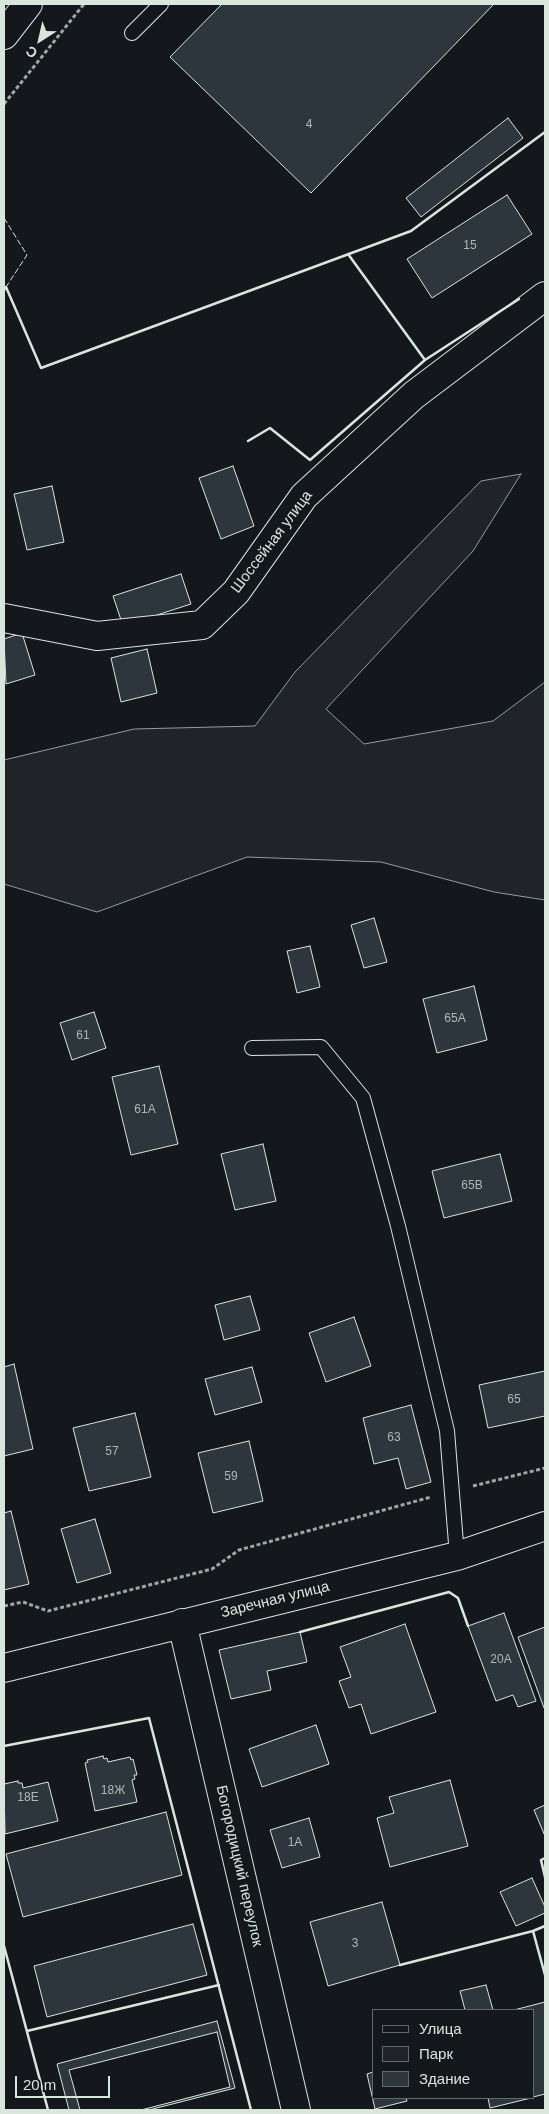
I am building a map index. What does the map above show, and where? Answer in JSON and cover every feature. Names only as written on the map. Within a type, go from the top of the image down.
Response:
[{"type":"street","points":[[4,35],[28,4]]},
{"type":"street","name":"Шоссейная улица","points":[[4,618],[97,636],[202,625],[236,592],[304,496],[414,396],[545,296]]},
{"type":"street","name":"Заречная улица","points":[[4,1668],[182,1622],[457,1556],[545,1526]]},
{"type":"street","name":"Богородицкий переулок","points":[[182,1622],[296,2110]]},
{"type":"lane","points":[[132,33],[161,4]]},
{"type":"lane","points":[[252,1048],[320,1046],[363,1098],[398,1226],[447,1431],[457,1556]]},
{"type":"path","points":[[4,104],[84,4]]},
{"type":"path","points":[[4,1606],[23,1602],[48,1611],[212,1569],[240,1550],[545,1468]]},
{"type":"green space","points":[[521,474],[473,551],[326,709],[364,744],[493,721],[545,682],[545,900],[494,892],[381,862],[247,857],[97,912],[4,884],[4,760],[134,729],[255,726],[295,672],[481,481]]},
{"type":"building","points":[[222,4],[494,4],[311,193],[170,57]]},
{"type":"building","points":[[508,118],[523,138],[421,217],[406,198]]},
{"type":"building","points":[[507,195],[532,234],[432,298],[407,259]]},
{"type":"building","points":[[233,466],[254,526],[221,539],[199,478]]},
{"type":"building","points":[[52,486],[64,542],[27,550],[14,494]]},
{"type":"building","points":[[181,574],[191,604],[123,626],[113,596]]},
{"type":"building","points":[[22,633],[35,675],[6,684],[4,639]]},
{"type":"building","points":[[147,649],[157,693],[121,702],[111,658]]},
{"type":"building","points":[[374,918],[387,962],[364,968],[351,925]]},
{"type":"building","points":[[310,946],[320,987],[297,993],[287,951]]},
{"type":"building","points":[[474,986],[487,1040],[437,1053],[423,999]]},
{"type":"building","points":[[94,1012],[106,1048],[72,1060],[60,1023]]},
{"type":"building","points":[[159,1066],[178,1144],[131,1155],[112,1077]]},
{"type":"building","points":[[263,1144],[276,1201],[235,1210],[221,1154]]},
{"type":"building","points":[[500,1154],[512,1201],[444,1218],[432,1171]]},
{"type":"building","points":[[250,1296],[260,1330],[224,1340],[215,1305]]},
{"type":"building","points":[[354,1317],[371,1366],[326,1382],[309,1333]]},
{"type":"building","points":[[14,1364],[33,1449],[4,1456],[4,1367]]},
{"type":"building","points":[[252,1367],[262,1402],[215,1415],[205,1379]]},
{"type":"building","points":[[545,1371],[545,1416],[488,1428],[479,1385]]},
{"type":"building","points":[[411,1405],[431,1482],[406,1489],[398,1458],[374,1464],[363,1418]]},
{"type":"building","points":[[135,1413],[151,1477],[89,1491],[73,1428]]},
{"type":"building","points":[[249,1441],[263,1501],[213,1513],[198,1453]]},
{"type":"building","points":[[11,1511],[29,1584],[4,1590],[4,1513]]},
{"type":"building","points":[[95,1519],[111,1573],[77,1583],[61,1529]]},
{"type":"building","points":[[504,1613],[536,1701],[518,1707],[513,1695],[496,1701],[468,1626]]},
{"type":"building","points":[[405,1624],[436,1712],[371,1734],[361,1704],[349,1708],[339,1681],[351,1677],[340,1647]]},
{"type":"building","points":[[545,1627],[545,1708],[544,1708],[518,1637]]},
{"type":"building","points":[[300,1632],[307,1662],[267,1671],[271,1690],[231,1699],[219,1650]]},
{"type":"building","points":[[316,1725],[329,1764],[262,1787],[249,1749]]},
{"type":"building","points":[[103,1756],[104,1759],[107,1758],[108,1762],[130,1757],[131,1760],[133,1759],[137,1775],[134,1775],[135,1779],[132,1780],[137,1802],[95,1811],[85,1763],[88,1762],[87,1760]]},
{"type":"building","points":[[450,1780],[468,1846],[390,1867],[377,1818],[394,1813],[389,1797]]},
{"type":"building","points":[[18,1781],[18,1783],[22,1783],[23,1788],[48,1782],[58,1821],[5,1834],[4,1784]]},
{"type":"building","points":[[545,1805],[545,1836],[534,1810]]},
{"type":"building","points":[[166,1812],[182,1875],[23,1917],[6,1854]]},
{"type":"building","points":[[309,1818],[320,1857],[282,1868],[270,1830]]},
{"type":"building","points":[[532,1878],[545,1907],[545,1913],[516,1926],[500,1892]]},
{"type":"building","points":[[382,1902],[400,1965],[328,1986],[310,1922]]},
{"type":"building","points":[[193,1924],[207,1975],[47,2017],[34,1966]]},
{"type":"building","points":[[486,1985],[493,2009],[465,2009],[460,1991]]},
{"type":"building","points":[[545,2002],[545,2094],[534,2097],[534,2009],[518,2009]]},
{"type":"building","points":[[217,2021],[235,2088],[149,2110],[69,2110],[57,2064]]},
{"type":"building","points":[[217,2032],[230,2087],[141,2110],[80,2110],[69,2070]]},
{"type":"building","points":[[372,2072],[372,2096],[367,2074]]},
{"type":"building","points":[[373,2099],[406,2099],[407,2101],[375,2109]]},
{"type":"building","points":[[488,2099],[527,2099],[490,2108]]},
{"type":"fence","points":[[4,218],[27,255],[6,287]]},
{"type":"fence","points":[[4,1946],[48,2110]]},
{"type":"wall","points":[[4,290],[6,287],[41,368],[411,231],[545,132]]},
{"type":"wall","points":[[348,254],[425,360]]},
{"type":"wall","points":[[248,441],[270,428],[310,460],[425,360],[519,299]]},
{"type":"wall","points":[[300,1632],[449,1592],[458,1598],[468,1626]]},
{"type":"wall","points":[[4,1746],[149,1718],[251,2110]]},
{"type":"wall","points":[[545,1858],[541,1860],[545,1877]]},
{"type":"wall","points":[[545,1926],[533,1931],[545,1975]]},
{"type":"wall","points":[[400,1965],[533,1931]]},
{"type":"wall","points":[[4,1946],[48,2110]]},
{"type":"wall","points":[[27,2031],[219,1985]]}]
